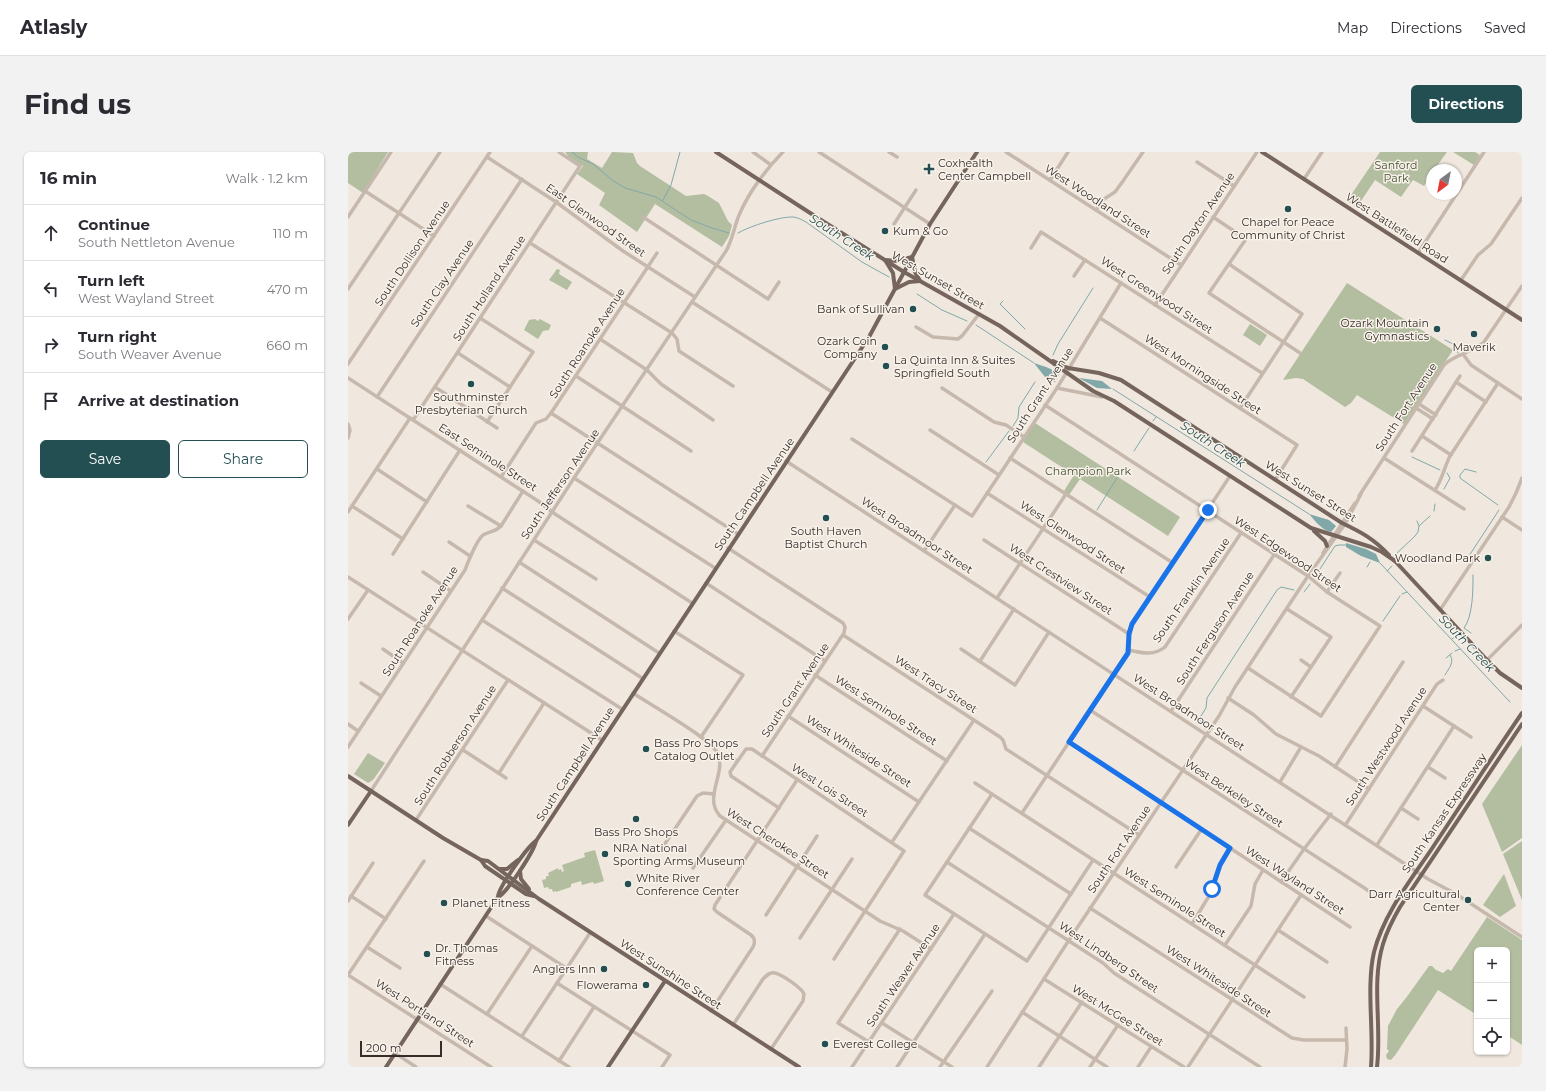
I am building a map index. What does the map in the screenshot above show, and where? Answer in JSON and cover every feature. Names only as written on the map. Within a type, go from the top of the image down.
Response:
[{"type":"main road","name":"West Sunset Street","points":[[716,152],[904,272],[1000,326],[1092,391],[1114,401],[1311,528],[1382,552],[1395,561]]},
{"type":"main road","name":"South Campbell Avenue","points":[[386,1067],[498,897],[504,893],[522,867],[535,846],[536,841],[632,693],[868,337],[930,224],[977,152]]},
{"type":"main road","name":"West Battlefield Road","points":[[1262,152],[1522,320]]},
{"type":"main road","points":[[912,257],[913,267],[920,281],[909,282],[895,289],[893,273],[885,260],[902,261],[912,257]]},
{"type":"main road","name":"West Sunset Street","points":[[1045,358],[1068,368],[1099,373],[1121,380],[1275,480],[1343,523],[1353,527],[1378,543],[1487,660],[1500,673],[1521,687]]},
{"type":"main road","points":[[1311,528],[1324,539],[1327,546]]},
{"type":"main road","points":[[1521,687],[1522,691]]},
{"type":"main road","name":"South Kansas Expressway","points":[[1371,1067],[1371,979],[1374,953],[1385,921],[1522,713]]},
{"type":"main road","name":"South Kansas Expressway","points":[[1377,1067],[1379,1051],[1378,974],[1381,952],[1391,924],[1400,907],[1522,724]]},
{"type":"main road","name":"West Sunshine Street","points":[[348,776],[443,838],[481,860],[485,866],[496,870],[508,878],[522,891],[529,895],[533,894]]},
{"type":"main road","name":"South Jefferson Avenue","points":[[348,825],[371,791]]},
{"type":"main road","name":"South Campbell Avenue","points":[[498,897],[499,890],[521,857],[528,847],[536,841]]},
{"type":"main road","points":[[499,890],[500,882],[496,870],[508,869],[521,857]]},
{"type":"main road","points":[[522,867],[520,878],[533,894]]},
{"type":"main road","name":"West Sunshine Street","points":[[512,882],[533,894],[590,933],[799,1067]]},
{"type":"main road","points":[[504,893],[512,890],[522,891]]},
{"type":"main road","points":[[608,1067],[665,981]]},
{"type":"street","points":[[348,216],[391,152]]},
{"type":"street","points":[[348,289],[440,152]]},
{"type":"street","name":"South Dollison Avenue","points":[[348,364],[490,152]]},
{"type":"street","name":"South Holland Avenue","points":[[348,512],[458,353],[580,166],[560,152]]},
{"type":"street","points":[[753,152],[771,165]]},
{"type":"street","name":"South Jefferson Avenue","points":[[371,791],[574,478],[730,244],[741,210],[760,180],[783,152]]},
{"type":"street","points":[[819,152],[930,224]]},
{"type":"street","points":[[889,152],[897,157]]},
{"type":"street","name":"West Woodland Street","points":[[1006,152],[1181,265]]},
{"type":"street","points":[[1050,180],[1068,152]]},
{"type":"street","points":[[1096,210],[1104,199],[1115,192],[1143,152]]},
{"type":"street","name":"South Dayton Avenue","points":[[1155,305],[1257,152]]},
{"type":"street","points":[[1304,179],[1322,152]]},
{"type":"street","points":[[1418,253],[1484,152]]},
{"type":"street","name":"East Glenwood Street","points":[[487,157],[556,202],[623,251],[695,297]]},
{"type":"street","points":[[1197,162],[1234,186]]},
{"type":"street","name":"South Clay Avenue","points":[[377,396],[522,179]]},
{"type":"street","points":[[894,224],[916,190]]},
{"type":"street","points":[[365,191],[434,236]]},
{"type":"street","points":[[1461,280],[1478,255],[1491,244],[1522,198]]},
{"type":"street","points":[[643,217],[768,299],[779,282]]},
{"type":"street","points":[[1213,217],[1246,239],[1209,293],[1300,353]]},
{"type":"street","name":"West Greenwood Street","points":[[1031,248],[1041,232],[1262,373]]},
{"type":"street","points":[[530,243],[672,333],[677,339],[679,351],[733,386]]},
{"type":"street","name":"South Roanoke Avenue","points":[[501,477],[536,423],[551,414],[657,253]]},
{"type":"street","points":[[1074,276],[1085,260]]},
{"type":"street","points":[[1229,264],[1302,314],[1240,408]]},
{"type":"street","name":"South Grant Avenue","points":[[954,505],[972,516],[1056,388],[1121,283]]},
{"type":"street","name":"South Fort Avenue","points":[[987,1067],[1090,908],[1207,735],[1228,698],[1335,536],[1444,365],[1451,359],[1478,347],[1484,342],[1522,286]]},
{"type":"street","points":[[692,302],[832,392]]},
{"type":"street","points":[[916,327],[933,337],[956,339],[962,336],[979,314]]},
{"type":"street","points":[[480,318],[533,352],[487,422]]},
{"type":"street","name":"West Morningside Street","points":[[1100,318],[1298,445],[1275,480]]},
{"type":"street","points":[[600,339],[647,370],[661,384],[714,420]]},
{"type":"street","points":[[458,353],[510,387]]},
{"type":"street","points":[[1463,354],[1471,365],[1522,399]]},
{"type":"street","points":[[576,376],[691,451]]},
{"type":"street","points":[[1412,451],[1460,376]]},
{"type":"street","name":"East Seminole Street","points":[[348,378],[523,491],[552,512],[692,603]]},
{"type":"street","points":[[1456,382],[1486,402]]},
{"type":"street","points":[[1435,490],[1440,482],[1446,464],[1451,455],[1498,384]]},
{"type":"street","points":[[435,387],[497,428]]},
{"type":"street","points":[[942,388],[994,422],[1009,427],[1024,437]]},
{"type":"street","points":[[1056,388],[1114,401]]},
{"type":"street","points":[[1419,404],[1436,415]]},
{"type":"street","name":"West Edgewood Street","points":[[1045,405],[1208,510],[1308,576],[1327,592],[1380,626],[1321,716],[1291,697]]},
{"type":"street","points":[[1416,408],[1433,419]]},
{"type":"street","points":[[551,414],[738,534]]},
{"type":"street","points":[[348,424],[350,430],[348,438]]},
{"type":"street","points":[[930,430],[999,475]]},
{"type":"street","points":[[1422,436],[1451,455]]},
{"type":"street","points":[[852,439],[954,505],[924,551]]},
{"type":"street","points":[[393,554],[460,450]]},
{"type":"street","points":[[1010,458],[1172,563]]},
{"type":"street","points":[[1384,458],[1464,508]]},
{"type":"street","name":"West Broadmoor Street","points":[[786,461],[1417,871],[1456,894],[1522,937]]},
{"type":"street","points":[[377,469],[427,502]]},
{"type":"street","points":[[1022,813],[1115,674],[1129,650],[1129,634],[1132,624],[1230,476]]},
{"type":"street","points":[[574,478],[715,568]]},
{"type":"street","points":[[1440,610],[1502,517],[1515,496],[1522,478]]},
{"type":"street","name":"South Roanoke Avenue","points":[[348,747],[465,570],[470,556],[483,536],[496,531],[523,491]]},
{"type":"street","name":"West Glenwood Street","points":[[987,493],[1150,597]]},
{"type":"street","points":[[997,598],[1066,494]]},
{"type":"street","points":[[352,506],[403,539]]},
{"type":"street","points":[[468,506],[500,526]]},
{"type":"street","points":[[1502,517],[1522,530]]},
{"type":"street","name":"South Franklin Avenue","points":[[1129,650],[1152,653],[1165,646],[1241,533]]},
{"type":"street","name":"South Fort Avenue","points":[[1318,561],[1335,536]]},
{"type":"street","points":[[534,540],[596,579]]},
{"type":"street","name":"West Crestview Street","points":[[984,540],[1129,634]]},
{"type":"street","points":[[449,542],[470,556]]},
{"type":"street","points":[[728,548],[843,623],[846,628],[843,634]]},
{"type":"street","name":"South Ferguson Avenue","points":[[1171,711],[1274,554]]},
{"type":"street","points":[[519,562],[659,653]]},
{"type":"street","points":[[423,572],[451,591]]},
{"type":"street","points":[[1327,592],[1340,573]]},
{"type":"street","points":[[348,577],[602,740]]},
{"type":"street","points":[[706,583],[825,661]]},
{"type":"street","points":[[502,588],[571,634],[642,678]]},
{"type":"street","points":[[348,619],[368,590]]},
{"type":"street","points":[[980,661],[1014,609]]},
{"type":"street","points":[[1248,668],[1291,697],[1331,637],[1287,609]]},
{"type":"street","points":[[482,620],[622,709]]},
{"type":"street","points":[[1487,660],[1522,625]]},
{"type":"street","points":[[674,631],[743,674],[701,737]]},
{"type":"street","points":[[961,649],[1015,685],[1050,632]]},
{"type":"street","name":"South Grant Avenue","points":[[762,756],[843,634]]},
{"type":"street","name":"West Tracy Street","points":[[843,634],[1001,738],[1006,749],[1139,835]]},
{"type":"street","points":[[383,649],[403,663]]},
{"type":"street","points":[[1301,660],[1311,667]]},
{"type":"street","points":[[1335,767],[1403,662]]},
{"type":"street","name":"West Seminole Street","points":[[815,675],[947,761]]},
{"type":"street","name":"South Robberson Avenue","points":[[416,820],[508,680]]},
{"type":"street","name":"South Westwood Avenue","points":[[1346,824],[1437,684],[1444,680]]},
{"type":"street","points":[[361,683],[381,696]]},
{"type":"street","points":[[632,693],[701,737],[713,746],[719,757],[728,756],[737,761],[730,772],[732,777],[779,808]]},
{"type":"street","points":[[1228,698],[1254,715],[1276,734],[1319,756],[1369,789]]},
{"type":"street","points":[[499,773],[544,703]]},
{"type":"street","points":[[1423,706],[1471,737]]},
{"type":"street","name":"West Berkeley Street","points":[[1090,710],[1369,891]]},
{"type":"street","name":"West Whiteside Street","points":[[788,716],[919,802]]},
{"type":"street","points":[[892,842],[974,720]]},
{"type":"street","points":[[348,724],[358,731]]},
{"type":"street","points":[[1377,845],[1454,726]]},
{"type":"street","name":"West Wayland Street","points":[[1069,742],[1350,927]]},
{"type":"street","points":[[1280,782],[1301,747]]},
{"type":"street","name":"West Lois Street","points":[[737,761],[744,750],[750,748],[904,851],[866,911]]},
{"type":"street","points":[[463,750],[506,778]]},
{"type":"street","name":"West Cherokee Street","points":[[719,757],[714,803],[716,810],[726,820],[880,920],[900,929],[931,948]]},
{"type":"street","points":[[1428,767],[1445,778]]},
{"type":"street","points":[[712,1011],[753,947],[754,943],[752,936],[714,910],[714,906],[797,780]]},
{"type":"street","name":"West Seminole Street","points":[[975,783],[1304,997]]},
{"type":"street","points":[[662,848],[697,796],[703,793],[714,794]]},
{"type":"street","points":[[992,794],[925,895],[954,914],[1027,961],[1093,860]]},
{"type":"street","points":[[1401,808],[1418,819]]},
{"type":"street","points":[[1281,882],[1304,848],[1331,814]]},
{"type":"street","points":[[693,868],[726,820]]},
{"type":"street","points":[[969,828],[1071,894]]},
{"type":"street","points":[[1176,867],[1201,830]]},
{"type":"street","points":[[766,915],[818,836]]},
{"type":"street","points":[[1192,924],[1209,896],[1220,865],[1230,848]]},
{"type":"street","points":[[800,938],[852,859]]},
{"type":"street","points":[[348,975],[424,861]]},
{"type":"street","name":"West Lindberg Street","points":[[947,862],[1069,940],[1103,963],[1114,973],[1260,1067]]},
{"type":"street","points":[[348,901],[373,863]]},
{"type":"street","points":[[1225,945],[1251,906],[1255,884],[1263,870]]},
{"type":"street","points":[[1188,1067],[1301,895]]},
{"type":"street","points":[[351,896],[386,918]]},
{"type":"street","name":"West Whiteside Street","points":[[1090,908],[1292,1038],[1304,1040],[1346,1040]]},
{"type":"street","points":[[834,959],[866,911]]},
{"type":"street","name":"South Weaver Avenue","points":[[852,1067],[954,914]]},
{"type":"street","points":[[486,916],[566,968]]},
{"type":"street","points":[[869,1042],[838,1022],[900,929]]},
{"type":"street","points":[[1278,930],[1327,962]]},
{"type":"street","points":[[522,1036],[590,933]]},
{"type":"street","points":[[897,1067],[985,934]]},
{"type":"street","points":[[487,1014],[532,946]]},
{"type":"street","points":[[367,947],[400,968]]},
{"type":"street","points":[[733,1025],[764,977],[770,973],[778,974],[804,992],[803,1001],[771,1049]]},
{"type":"street","name":"West Portland Street","points":[[348,975],[491,1067]]},
{"type":"street","name":"West McGee Street","points":[[1044,979],[1184,1067]]},
{"type":"street","points":[[557,983],[670,1055],[662,1067]]},
{"type":"street","points":[[440,984],[569,1067]]},
{"type":"street","points":[[940,1067],[992,991]]},
{"type":"street","points":[[1038,1067],[1082,1002]]},
{"type":"street","points":[[559,1061],[594,1007]]},
{"type":"street","points":[[1022,1012],[1107,1067]]},
{"type":"street","points":[[882,1023],[952,1067]]},
{"type":"street","points":[[1090,1067],[1118,1025]]},
{"type":"street","points":[[1345,1067],[1346,1028]]},
{"type":"street","points":[[1138,1067],[1152,1047]]},
{"type":"street","points":[[395,1053],[416,1067]]},
{"type":"green space","points":[[348,152],[388,152],[363,193],[348,183]]},
{"type":"green space","points":[[565,152],[588,152],[587,159],[602,168],[612,152],[633,153],[637,163],[640,166],[686,196],[704,194],[719,203],[728,221],[732,225],[729,236],[722,247],[655,204],[637,232],[599,205],[605,193],[577,174],[583,166],[569,157]]},
{"type":"green space","name":"Sanford Park","points":[[1380,152],[1447,152],[1438,164],[1426,164],[1426,183],[1424,186],[1413,180],[1401,197],[1375,180],[1357,207],[1347,201]]},
{"type":"green space","points":[[1453,152],[1475,152],[1480,155],[1474,165]]},
{"type":"green space","points":[[557,269],[560,270],[559,274],[572,282],[567,290],[549,280]]},
{"type":"green space","points":[[1347,283],[1453,350],[1404,424],[1357,395],[1351,403],[1345,407],[1303,379],[1296,378],[1283,380]]},
{"type":"green space","points":[[535,319],[538,321],[540,319],[551,325],[549,330],[543,331],[538,339],[524,330],[529,320]]},
{"type":"green space","points":[[1250,324],[1267,335],[1260,346],[1243,335]]},
{"type":"green space","name":"Champion Park","points":[[1035,423],[1180,517],[1168,536],[1080,479],[1069,495],[1064,491],[1074,475],[1023,442]]},
{"type":"green space","points":[[1522,745],[1522,838],[1502,852],[1482,804]]},
{"type":"green space","points":[[368,753],[385,763],[373,780],[368,783],[354,774]]},
{"type":"green space","points":[[1522,841],[1522,900],[1503,854]]},
{"type":"green space","points":[[595,850],[604,881],[582,885],[581,881],[571,884],[571,887],[556,892],[553,892],[552,889],[549,889],[548,887],[544,888],[542,880],[546,879],[546,876],[549,876],[548,873],[558,868],[558,870],[561,869],[562,872],[564,871],[562,865],[585,857],[584,853]]},
{"type":"green space","points":[[1504,874],[1516,906],[1500,917],[1483,905]]},
{"type":"green space","points":[[1487,917],[1522,940],[1522,1045],[1510,1037],[1510,947],[1474,947],[1474,1013],[1438,990],[1396,1054],[1391,1060],[1387,1059],[1386,1055],[1389,1051],[1387,1049],[1388,1026],[1397,1009],[1429,966],[1432,966],[1436,970],[1443,973],[1448,969],[1451,971]]},
{"type":"water","points":[[1034,363],[1057,373],[1059,375],[1055,382],[1045,377]]},
{"type":"water","points":[[1079,378],[1102,381],[1112,389],[1097,388]]},
{"type":"water","points":[[1309,514],[1329,520],[1336,526],[1331,532],[1328,531],[1319,525]]},
{"type":"water","points":[[1346,543],[1366,549],[1376,554],[1380,563],[1361,556],[1346,547]]},
{"type":"waterway","name":"South Creek","points":[[572,152],[578,157],[593,164],[612,180],[625,188],[656,197],[691,220],[729,233]]},
{"type":"waterway","points":[[663,200],[671,185],[680,152]]},
{"type":"waterway","name":"South Creek","points":[[738,233],[774,220],[796,217],[806,222],[862,262],[889,277]]},
{"type":"waterway","points":[[1053,355],[1058,344],[1093,288]]},
{"type":"waterway","name":"South Creek","points":[[917,294],[942,310],[967,321]]},
{"type":"waterway","points":[[1003,301],[1000,304],[1025,329]]},
{"type":"waterway","name":"South Creek","points":[[976,325],[1034,363]]},
{"type":"waterway","points":[[1445,340],[1455,345],[1458,353]]},
{"type":"waterway","points":[[1013,426],[1018,418],[1019,407],[1035,382]]},
{"type":"waterway","name":"South Creek","points":[[1113,389],[1309,514]]},
{"type":"waterway","name":"South Creek","points":[[1153,421],[1156,417]]},
{"type":"waterway","points":[[1134,451],[1149,428]]},
{"type":"waterway","points":[[986,462],[1009,431]]},
{"type":"waterway","points":[[1412,457],[1440,470]]},
{"type":"waterway","points":[[1476,472],[1465,469],[1460,475],[1460,478],[1498,505]]},
{"type":"waterway","points":[[1444,489],[1450,478],[1447,473]]},
{"type":"waterway","points":[[1097,510],[1117,478]]},
{"type":"waterway","points":[[1434,511],[1435,504]]},
{"type":"waterway","points":[[1465,562],[1499,510]]},
{"type":"waterway","points":[[1396,554],[1415,536],[1418,532],[1419,526],[1430,516]]},
{"type":"waterway","points":[[1417,521],[1419,526]]},
{"type":"waterway","points":[[1316,575],[1335,546],[1347,545]]},
{"type":"waterway","points":[[1367,567],[1370,562]]},
{"type":"waterway","name":"South Creek","points":[[1380,563],[1510,702]]},
{"type":"waterway","name":"South Creek","points":[[1387,571],[1392,566]]},
{"type":"waterway","points":[[1471,633],[1464,628],[1471,610],[1473,575]]},
{"type":"waterway","points":[[1304,592],[1310,584]]},
{"type":"waterway","points":[[1205,729],[1199,719],[1206,708],[1207,698],[1277,590],[1281,587],[1294,590]]},
{"type":"waterway","name":"South Creek","points":[[1402,594],[1407,592]]},
{"type":"waterway","points":[[1383,621],[1400,596]]},
{"type":"waterway","name":"South Creek","points":[[1452,639],[1456,636]]},
{"type":"waterway","name":"South Creek","points":[[1455,651],[1460,649]]},
{"type":"waterway","points":[[1446,658],[1452,653]]},
{"type":"waterway","points":[[1445,675],[1452,663],[1450,655]]},
{"type":"place","name":"Coxhealth Center Campbell","points":[[929,169]]},
{"type":"place","name":"Chapel for Peace Community of Christ","points":[[1288,209]]},
{"type":"place","name":"Kum & Go","points":[[885,231]]},
{"type":"place","name":"Bank of Sullivan","points":[[913,309]]},
{"type":"place","name":"Ozark Mountain Gymnastics","points":[[1437,329]]},
{"type":"place","name":"Maverik","points":[[1474,334]]},
{"type":"place","name":"Ozark Coin Company","points":[[885,347]]},
{"type":"place","name":"La Quinta Inn & Suites Springfield South","points":[[886,366]]},
{"type":"place","name":"Southminster Presbyterian Church","points":[[471,384]]},
{"type":"place","name":"South Haven Baptist Church","points":[[826,518]]},
{"type":"place","name":"Woodland Park","points":[[1488,558]]},
{"type":"place","name":"Bass Pro Shops Catalog Outlet","points":[[646,749]]},
{"type":"place","name":"Bass Pro Shops","points":[[636,819]]},
{"type":"place","name":"NRA National Sporting Arms Museum","points":[[605,854]]},
{"type":"place","name":"White River Conference Center","points":[[628,884]]},
{"type":"place","name":"Darr Agricultural Center","points":[[1468,900]]},
{"type":"place","name":"Planet Fitness","points":[[444,903]]},
{"type":"place","name":"Dr. Thomas Fitness","points":[[427,954]]},
{"type":"place","name":"Anglers Inn","points":[[604,969]]},
{"type":"place","name":"Flowerama","points":[[646,985]]},
{"type":"place","name":"Everest College","points":[[825,1044]]},
{"type":"route","points":[[1208,510],[1132,624],[1129,634],[1128,653],[1069,742],[1230,848],[1222,860],[1212,889]]}]
